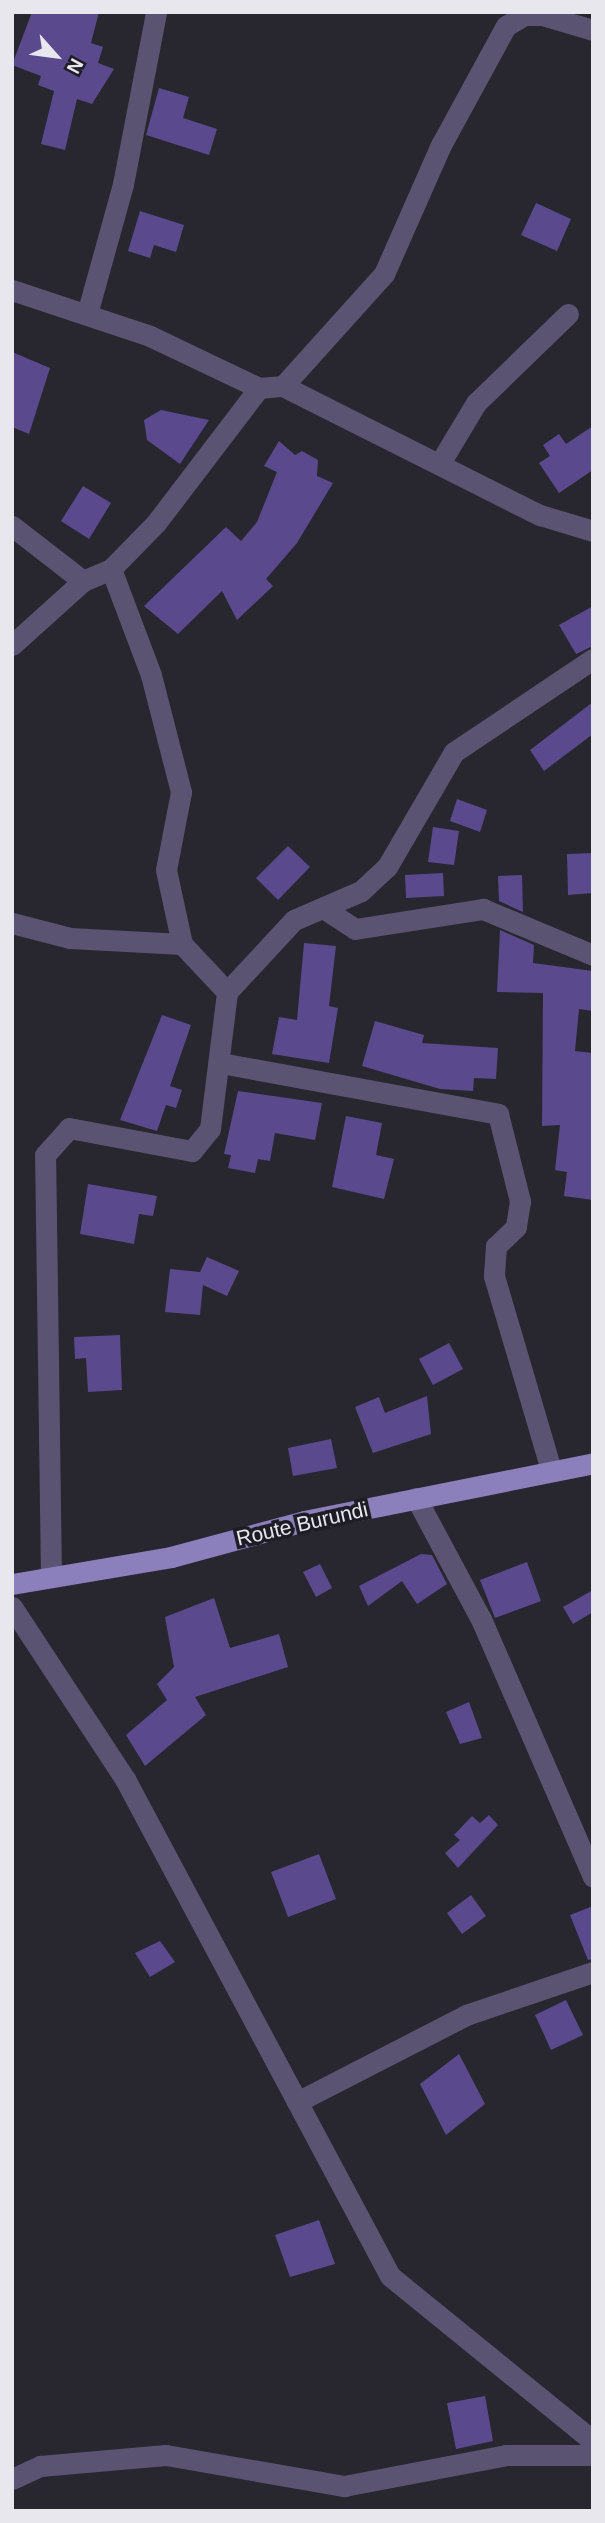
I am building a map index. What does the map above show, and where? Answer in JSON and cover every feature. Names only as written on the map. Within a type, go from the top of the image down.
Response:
[{"type":"main road","name":"Route Burundi","points":[[12,1584],[171,1557],[416,1498],[593,1464]]},
{"type":"street","points":[[87,314],[123,184],[156,12]]},
{"type":"street","points":[[283,386],[384,274],[441,145],[506,26],[524,15],[542,15],[593,30]]},
{"type":"street","points":[[12,290],[87,314],[260,388],[283,386],[540,515],[593,531]]},
{"type":"street","points":[[440,463],[476,403],[568,314]]},
{"type":"street","points":[[12,645],[83,581],[111,569],[156,523],[260,388]]},
{"type":"street","points":[[12,526],[83,581]]},
{"type":"street","points":[[111,569],[151,675],[181,792],[166,870],[183,944],[227,992]]},
{"type":"street","points":[[51,1577],[45,1155],[69,1128],[192,1150],[210,1129],[221,1063],[227,992],[270,939],[323,908],[361,891],[387,867],[454,752],[593,659]]},
{"type":"street","points":[[323,908],[355,929],[483,909],[593,955]]},
{"type":"street","points":[[12,923],[71,938],[183,944]]},
{"type":"street","points":[[221,1063],[498,1114],[520,1200],[516,1227],[496,1246],[494,1276],[551,1470]]},
{"type":"street","points":[[416,1498],[481,1619],[593,1877]]},
{"type":"street","points":[[12,1607],[125,1779],[390,2276],[593,2441]]},
{"type":"street","points":[[297,2102],[466,2015],[593,1972]]},
{"type":"street","points":[[12,2479],[40,2466],[166,2455],[344,2486],[506,2455],[593,2455]]},
{"type":"building","points":[[32,12],[99,12],[91,43],[103,47],[98,63],[114,69],[92,104],[77,99],[65,150],[41,144],[54,91],[38,85],[41,76],[12,65]]},
{"type":"building","points":[[159,88],[189,97],[183,118],[217,129],[209,155],[146,135]]},
{"type":"building","points":[[536,203],[571,219],[557,251],[521,235]]},
{"type":"building","points":[[140,211],[184,225],[176,252],[154,245],[150,258],[128,251]]},
{"type":"building","points":[[12,352],[50,368],[29,434],[12,427]]},
{"type":"building","points":[[161,410],[209,420],[180,464],[147,440],[144,420]]},
{"type":"building","points":[[593,426],[593,470],[559,493],[539,463],[550,456],[543,445],[559,434],[566,444]]},
{"type":"building","points":[[279,441],[295,455],[302,451],[318,460],[317,476],[333,483],[297,543],[266,579],[273,586],[237,620],[222,591],[178,634],[144,606],[226,527],[241,541],[257,522],[277,472],[264,466]]},
{"type":"building","points":[[83,486],[111,503],[89,539],[61,521]]},
{"type":"building","points":[[593,606],[593,646],[576,654],[559,625]]},
{"type":"building","points":[[593,702],[593,734],[544,771],[530,750]]},
{"type":"building","points":[[457,799],[487,810],[480,832],[450,821]]},
{"type":"building","points":[[433,827],[459,831],[454,865],[428,862]]},
{"type":"building","points":[[288,846],[310,867],[278,900],[256,878]]},
{"type":"building","points":[[593,853],[593,893],[568,895],[567,854]]},
{"type":"building","points":[[443,873],[444,896],[406,898],[405,875]]},
{"type":"building","points":[[522,875],[523,912],[499,901],[498,876]]},
{"type":"building","points":[[500,930],[534,945],[533,963],[593,971],[593,1011],[579,1009],[575,1051],[593,1053],[593,1200],[564,1196],[567,1172],[555,1170],[560,1125],[542,1126],[543,993],[497,992]]},
{"type":"building","points":[[304,943],[336,946],[329,1006],[338,1008],[329,1063],[272,1054],[279,1017],[297,1020]]},
{"type":"building","points":[[162,1015],[191,1025],[170,1086],[182,1090],[176,1108],[166,1105],[157,1131],[120,1120]]},
{"type":"building","points":[[375,1021],[424,1035],[422,1043],[498,1048],[496,1079],[474,1078],[473,1091],[440,1089],[362,1066]]},
{"type":"building","points":[[238,1091],[322,1103],[315,1140],[275,1133],[270,1161],[258,1159],[255,1173],[228,1168],[231,1155],[224,1154]]},
{"type":"building","points":[[346,1116],[382,1123],[376,1155],[394,1159],[384,1199],[332,1187]]},
{"type":"building","points":[[88,1184],[157,1196],[153,1216],[139,1214],[134,1244],[80,1234]]},
{"type":"building","points":[[207,1257],[239,1271],[227,1296],[203,1285],[200,1315],[165,1312],[170,1269],[200,1272]]},
{"type":"building","points":[[120,1335],[122,1390],[88,1392],[86,1358],[75,1359],[74,1337]]},
{"type":"building","points":[[449,1343],[463,1369],[433,1385],[419,1359]]},
{"type":"building","points":[[427,1396],[431,1434],[373,1453],[355,1407],[379,1397],[385,1413]]},
{"type":"building","points":[[331,1439],[337,1468],[293,1476],[288,1448]]},
{"type":"building","points":[[421,1554],[432,1555],[447,1584],[417,1604],[402,1581],[368,1606],[359,1586]]},
{"type":"building","points":[[527,1562],[541,1601],[495,1618],[480,1580]]},
{"type":"building","points":[[320,1564],[332,1588],[316,1597],[303,1572]]},
{"type":"building","points":[[593,1590],[593,1612],[573,1624],[563,1607]]},
{"type":"building","points":[[214,1598],[230,1648],[279,1634],[288,1667],[195,1697],[206,1715],[145,1766],[126,1735],[167,1700],[157,1684],[174,1667],[165,1617]]},
{"type":"building","points":[[469,1702],[482,1738],[460,1744],[446,1712]]},
{"type":"building","points":[[489,1815],[498,1825],[458,1868],[445,1853],[460,1840],[454,1835],[472,1816],[480,1823]]},
{"type":"building","points":[[319,1854],[336,1899],[288,1917],[271,1872]]},
{"type":"building","points":[[471,1895],[486,1916],[462,1934],[447,1913]]},
{"type":"building","points":[[593,1906],[593,1959],[588,1960],[570,1915]]},
{"type":"building","points":[[160,1941],[175,1962],[150,1977],[135,1953]]},
{"type":"building","points":[[566,2000],[583,2035],[551,2050],[535,2015]]},
{"type":"building","points":[[459,2054],[485,2104],[446,2135],[420,2084]]},
{"type":"building","points":[[319,2220],[335,2264],[290,2277],[275,2235]]},
{"type":"building","points":[[485,2396],[493,2441],[456,2449],[447,2403]]}]
